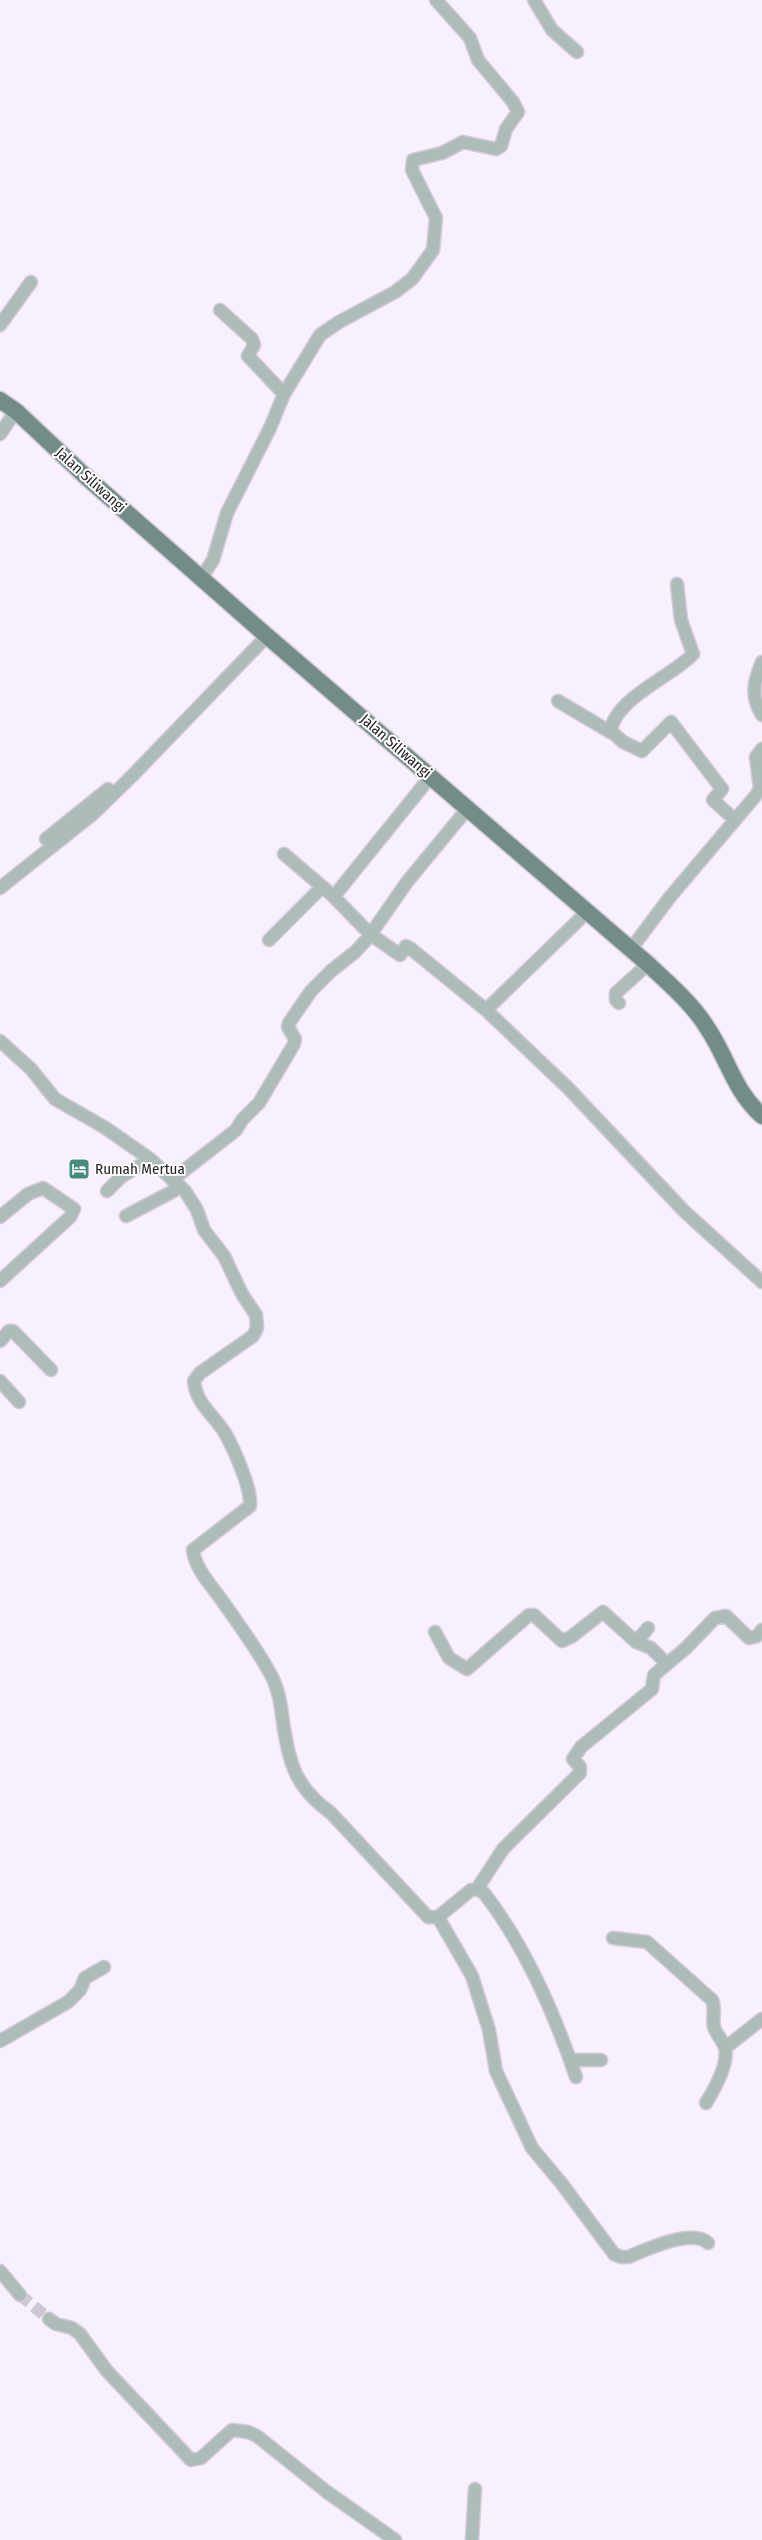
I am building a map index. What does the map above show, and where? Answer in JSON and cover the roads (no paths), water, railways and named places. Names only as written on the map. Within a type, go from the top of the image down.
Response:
[{"type":"main road","name":"Jalan Siliwangi","points":[[0,400],[16,412],[265,634],[648,964],[699,1016],[721,1053],[738,1089],[762,1116]]},
{"type":"street","points":[[534,0],[552,30],[576,52]]},
{"type":"street","points":[[202,577],[213,560],[227,513],[270,428],[284,394],[320,335],[339,322],[395,292],[412,279],[433,250],[436,218],[412,170],[413,160],[442,153],[463,142],[496,149],[501,146],[506,129],[518,112],[513,102],[478,60],[470,38],[438,1]]},
{"type":"street","points":[[0,325],[31,282]]},
{"type":"street","points":[[220,310],[252,338],[254,345],[248,356],[284,394]]},
{"type":"street","points":[[0,434],[16,412]]},
{"type":"street","points":[[612,733],[611,728],[614,720],[638,693],[671,672],[693,654],[680,620],[677,584]]},
{"type":"street","points":[[0,877],[128,773],[265,634]]},
{"type":"street","points":[[0,888],[106,801],[265,634]]},
{"type":"street","points":[[762,662],[754,691],[757,707],[762,714]]},
{"type":"street","points":[[558,701],[612,733],[622,742],[642,751],[671,722],[722,789],[713,800],[734,818]]},
{"type":"street","points":[[631,949],[670,897],[760,788],[755,764],[756,757],[762,749]]},
{"type":"street","points":[[333,896],[431,776]]},
{"type":"street","points":[[126,1216],[176,1184],[231,1136],[259,1103],[294,1044],[295,1039],[288,1028],[289,1023],[311,991],[331,971],[355,952],[407,882],[468,808]]},
{"type":"street","points":[[284,854],[333,896],[370,934],[400,954],[406,946],[410,948],[486,1010],[568,1088],[684,1210],[762,1282]]},
{"type":"street","points":[[270,940],[322,887]]},
{"type":"street","points":[[486,1010],[588,912]]},
{"type":"street","points":[[619,1003],[616,1000],[616,994],[648,964]]},
{"type":"street","points":[[0,1041],[31,1069],[55,1099],[104,1127],[150,1159],[176,1184],[194,1206],[204,1230],[224,1256],[242,1294],[256,1315],[257,1328],[249,1340],[200,1373],[194,1381],[197,1398],[225,1433],[251,1499],[250,1506],[244,1513],[196,1545],[193,1550],[194,1557],[272,1676],[279,1694],[285,1735],[294,1767],[307,1793],[330,1813],[428,1917],[438,1917],[471,1890],[477,1889],[484,1892],[498,1911],[545,1996],[576,2077]]},
{"type":"street","points":[[108,1190],[122,1177],[150,1159]]},
{"type":"street","points":[[0,1217],[35,1190],[46,1189],[74,1209],[73,1213],[0,1281]]},
{"type":"street","points":[[0,1341],[9,1331],[13,1331],[51,1370]]},
{"type":"street","points":[[0,1381],[19,1402]]},
{"type":"street","points":[[435,1632],[449,1658],[467,1669],[531,1614],[562,1641],[571,1637],[603,1612],[636,1642],[651,1648],[667,1664]]},
{"type":"street","points":[[477,1889],[504,1848],[580,1773],[580,1768],[573,1759],[577,1752],[652,1689],[654,1675],[719,1616],[726,1616],[749,1638],[757,1636],[762,1630]]},
{"type":"street","points":[[636,1642],[648,1628]]},
{"type":"street","points":[[438,1917],[472,1976],[489,2030],[496,2071],[532,2148],[562,2184],[614,2254],[620,2257],[628,2257],[689,2237],[702,2238],[708,2243]]},
{"type":"street","points":[[613,1938],[647,1942],[712,2000],[714,2005],[713,2025],[725,2048],[722,2069],[706,2103]]},
{"type":"street","points":[[0,2041],[68,2002],[80,1990],[85,1978],[104,1967]]},
{"type":"street","points":[[725,2048],[761,2022]]},
{"type":"street","points":[[570,2060],[601,2060]]},
{"type":"street","points":[[0,2271],[20,2295]]},
{"type":"street","points":[[49,2319],[56,2324],[72,2328],[80,2334],[107,2370],[191,2460],[200,2458],[232,2430],[248,2432],[257,2436],[334,2497],[395,2540]]},
{"type":"street","points":[[472,2540],[475,2489]]},
{"type":"tunnel","points":[[20,2295],[49,2319]]},
{"type":"place","name":"Rumah Mertua","points":[[79,1169]]}]
